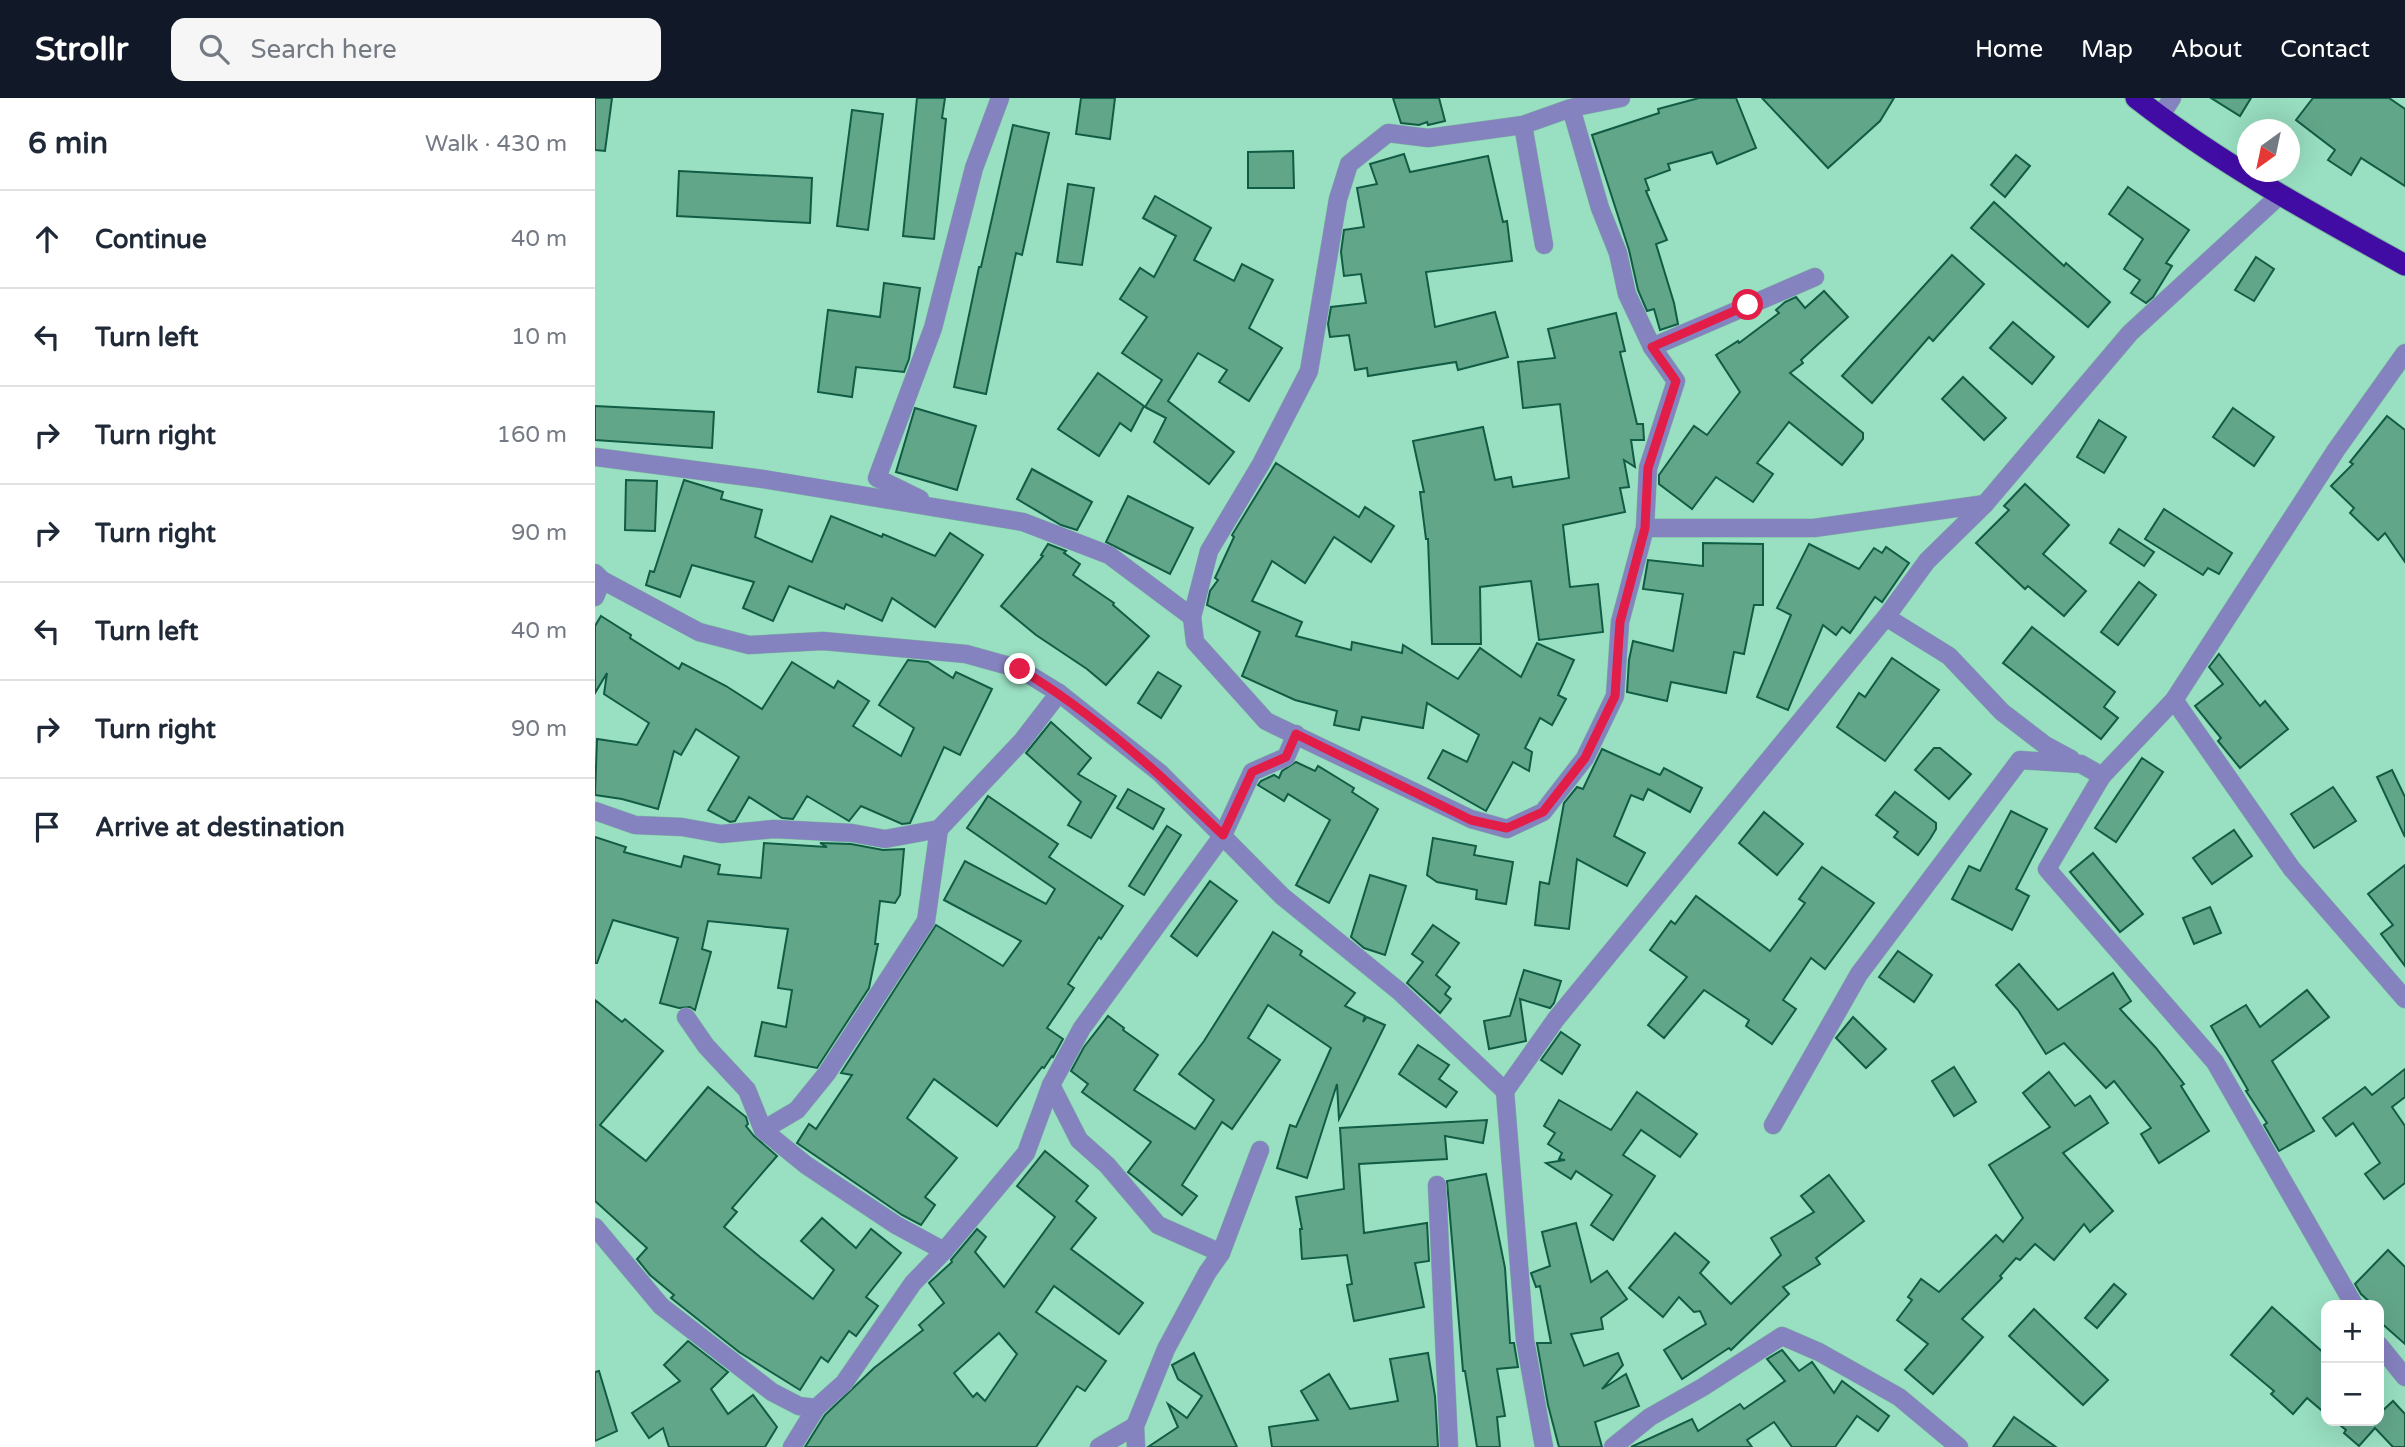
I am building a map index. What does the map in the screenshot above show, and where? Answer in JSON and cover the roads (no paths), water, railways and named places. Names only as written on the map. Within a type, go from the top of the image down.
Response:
[{"type":"highway","points":[[2136,98],[2160,117],[2280,195],[2405,265]]},
{"type":"street","points":[[942,509],[877,478],[933,328],[974,168],[1000,98]]},
{"type":"street","points":[[1571,108],[1600,208],[1618,253],[1627,294],[1652,347],[1676,381],[1648,468],[1645,528],[1620,622],[1615,696],[1585,758],[1543,812],[1507,828],[1471,820],[1266,721],[1229,683],[1195,642],[1192,617],[1209,551],[1261,464],[1309,371],[1338,199],[1349,164],[1388,133],[1428,138],[1523,125],[1571,108],[1621,98]]},
{"type":"street","points":[[2160,117],[2172,98]]},
{"type":"street","points":[[1523,125],[1543,245]]},
{"type":"street","points":[[1544,1447],[1525,1340],[1505,1091],[1556,1019],[1886,617],[1927,561],[1985,505],[2130,333],[2280,195]]},
{"type":"street","points":[[1652,347],[1815,277]]},
{"type":"street","points":[[2351,1300],[2215,1062],[2047,869],[2102,776],[2174,699],[2336,450],[2405,354]]},
{"type":"street","points":[[595,457],[763,479],[1023,522],[1109,555],[1192,617]]},
{"type":"street","points":[[1645,528],[1814,528],[1985,505]]},
{"type":"street","points":[[595,597],[599,577],[699,632],[749,645],[823,641],[966,654],[1020,669],[1059,692],[1160,773],[1282,896],[1399,991],[1505,1091]]},
{"type":"street","points":[[1886,617],[1949,656],[2002,712],[2045,745],[2102,776]]},
{"type":"street","points":[[763,1130],[797,1110],[827,1073],[926,921],[939,829],[1022,741],[1059,692]]},
{"type":"street","points":[[2174,699],[2292,869],[2405,999]]},
{"type":"street","points":[[792,1447],[816,1408],[845,1383],[913,1283],[944,1251],[1026,1153],[1051,1085],[1082,1028],[1223,835],[1252,772],[1286,757],[1296,734]]},
{"type":"street","points":[[1773,1125],[1859,974],[2020,760],[2081,764]]},
{"type":"street","points":[[595,811],[635,825],[682,827],[721,834],[774,829],[852,833],[885,839],[939,829]]},
{"type":"street","points":[[686,1017],[706,1046],[747,1090],[763,1130],[806,1165],[896,1225],[944,1251]]},
{"type":"street","points":[[1051,1085],[1079,1140],[1107,1165],[1158,1225],[1221,1253]]},
{"type":"street","points":[[1136,1447],[1135,1426],[1166,1349],[1207,1273],[1221,1253],[1260,1150]]},
{"type":"street","points":[[1437,1185],[1449,1447]]},
{"type":"street","points":[[595,1227],[661,1306],[772,1392],[799,1405],[816,1408]]},
{"type":"street","points":[[1613,1447],[1650,1417],[1703,1387],[1782,1336],[1819,1352],[1899,1397],[1959,1447]]},
{"type":"street","points":[[2384,1351],[2405,1377]]},
{"type":"street","points":[[1099,1447],[1135,1426]]}]
